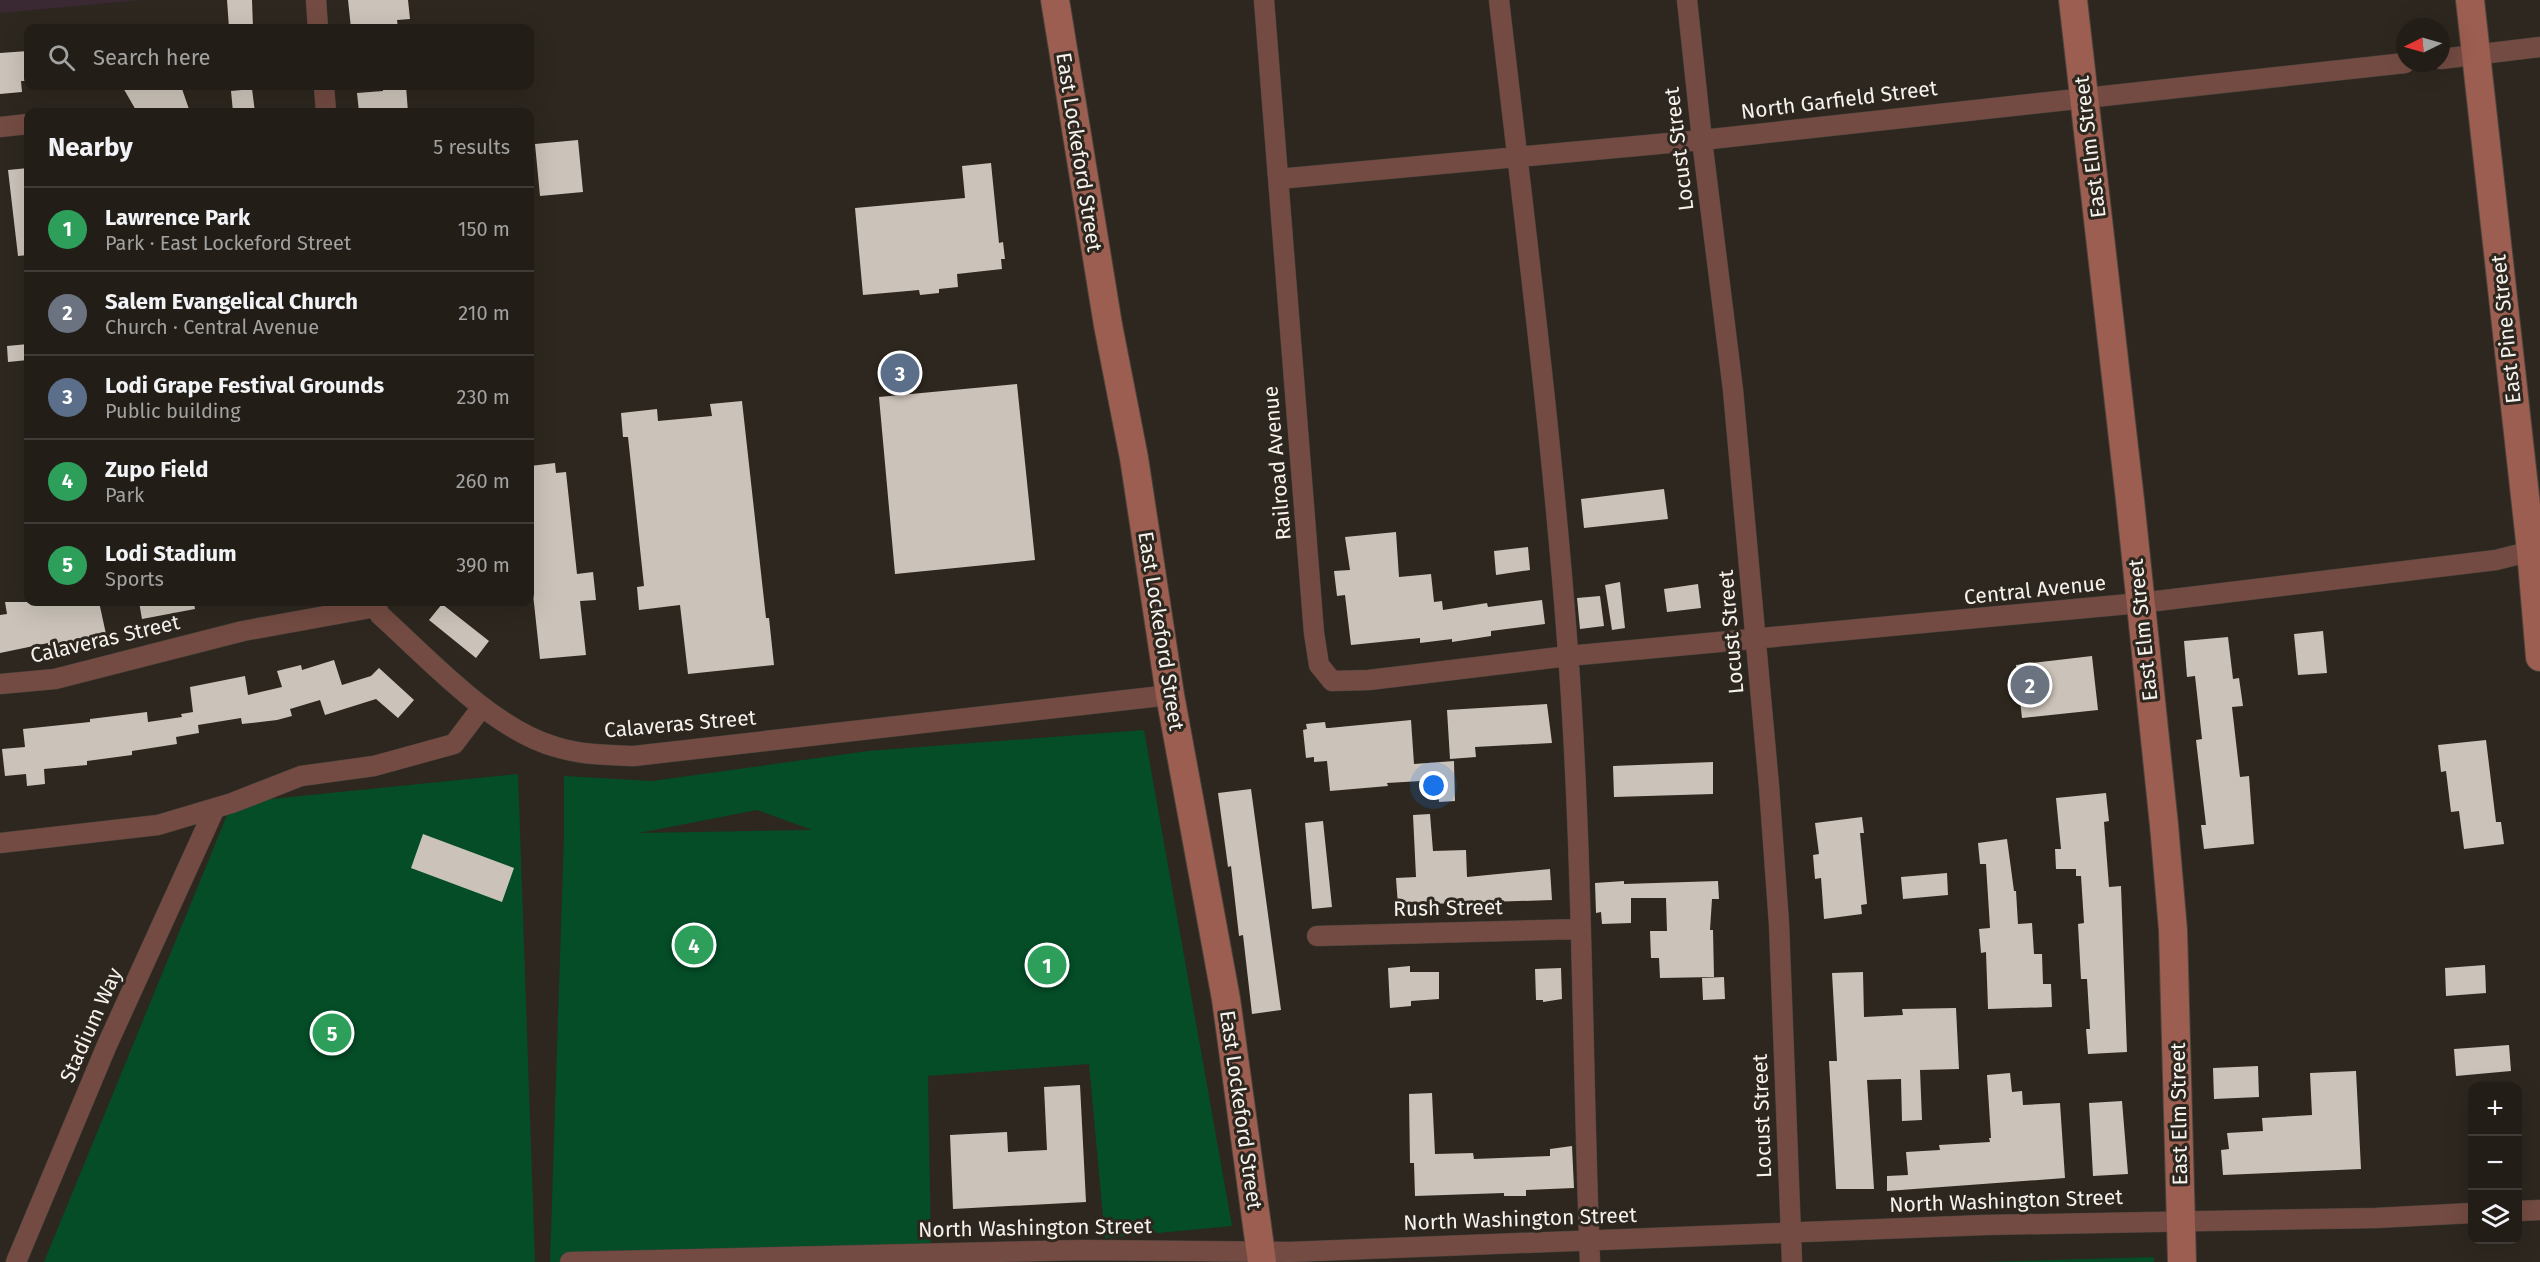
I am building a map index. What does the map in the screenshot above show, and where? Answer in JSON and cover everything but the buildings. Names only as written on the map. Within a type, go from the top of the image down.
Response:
[{"type":"street","points":[[316,0],[318,24]]},
{"type":"street","name":"East Lockeford Street","points":[[1055,0],[1108,325],[1134,458],[1170,695],[1226,999],[1261,1257]]},
{"type":"street","name":"Railroad Avenue","points":[[1264,0],[1313,621],[1319,665],[1332,681],[1369,680],[1568,656]]},
{"type":"street","points":[[1499,0],[1553,474],[1568,656],[1580,929],[1590,1262]]},
{"type":"street","name":"Locust Street","points":[[1687,0],[1732,390],[1756,639],[1779,924],[1792,1262]]},
{"type":"street","name":"East Elm Street","points":[[2073,0],[2164,825],[2173,930],[2182,1262]]},
{"type":"street","name":"East Pine Street","points":[[2470,0],[2535,549],[2540,657]]},
{"type":"street","points":[[2450,58],[2540,47]]},
{"type":"street","name":"North Garfield Street","points":[[1278,179],[1702,140],[2396,64]]},
{"type":"street","points":[[324,90],[326,108]]},
{"type":"street","points":[[0,126],[24,124]]},
{"type":"street","name":"Central Avenue","points":[[1568,656],[2140,603],[2496,560],[2535,549]]},
{"type":"street","name":"Calaveras Street","points":[[0,684],[56,679],[243,631],[365,606]]},
{"type":"street","name":"Calaveras Street","points":[[376,606],[380,615],[482,707],[524,734],[554,747],[589,755],[634,756],[1170,695]]},
{"type":"street","points":[[0,843],[158,825],[215,808],[301,776],[374,766],[454,744],[482,707]]},
{"type":"street","name":"Stadium Way","points":[[16,1262],[107,1045],[215,808]]},
{"type":"street","name":"Rush Street","points":[[1317,936],[1580,929]]},
{"type":"street","points":[[2522,1211],[2540,1210]]},
{"type":"street","name":"North Washington Street","points":[[570,1262],[1083,1250],[1261,1257],[1589,1239],[1985,1225],[2376,1218],[2468,1213]]},
{"type":"shaded area","points":[[0,0],[141,0],[0,13]]},
{"type":"green space","points":[[1144,730],[1232,1226],[1105,1238],[1089,1064],[928,1076],[931,1254],[855,1262],[550,1262],[564,776],[652,781],[868,751]],"holes":[[[757,810],[812,830],[639,833]]]},
{"type":"green space","points":[[518,774],[535,1262],[44,1262],[232,803]]},
{"type":"green space","points":[[2154,1257],[2154,1262],[1980,1262]]},
{"type":"place","name":"Lodi Grape Festival Grounds","points":[[900,373]]},
{"type":"place","name":"Salem Evangelical Church","points":[[2030,685]]},
{"type":"place","name":"Zupo Field","points":[[694,945]]},
{"type":"place","name":"Lawrence Park","points":[[1047,965]]},
{"type":"place","name":"Lodi Stadium","points":[[332,1033]]}]
